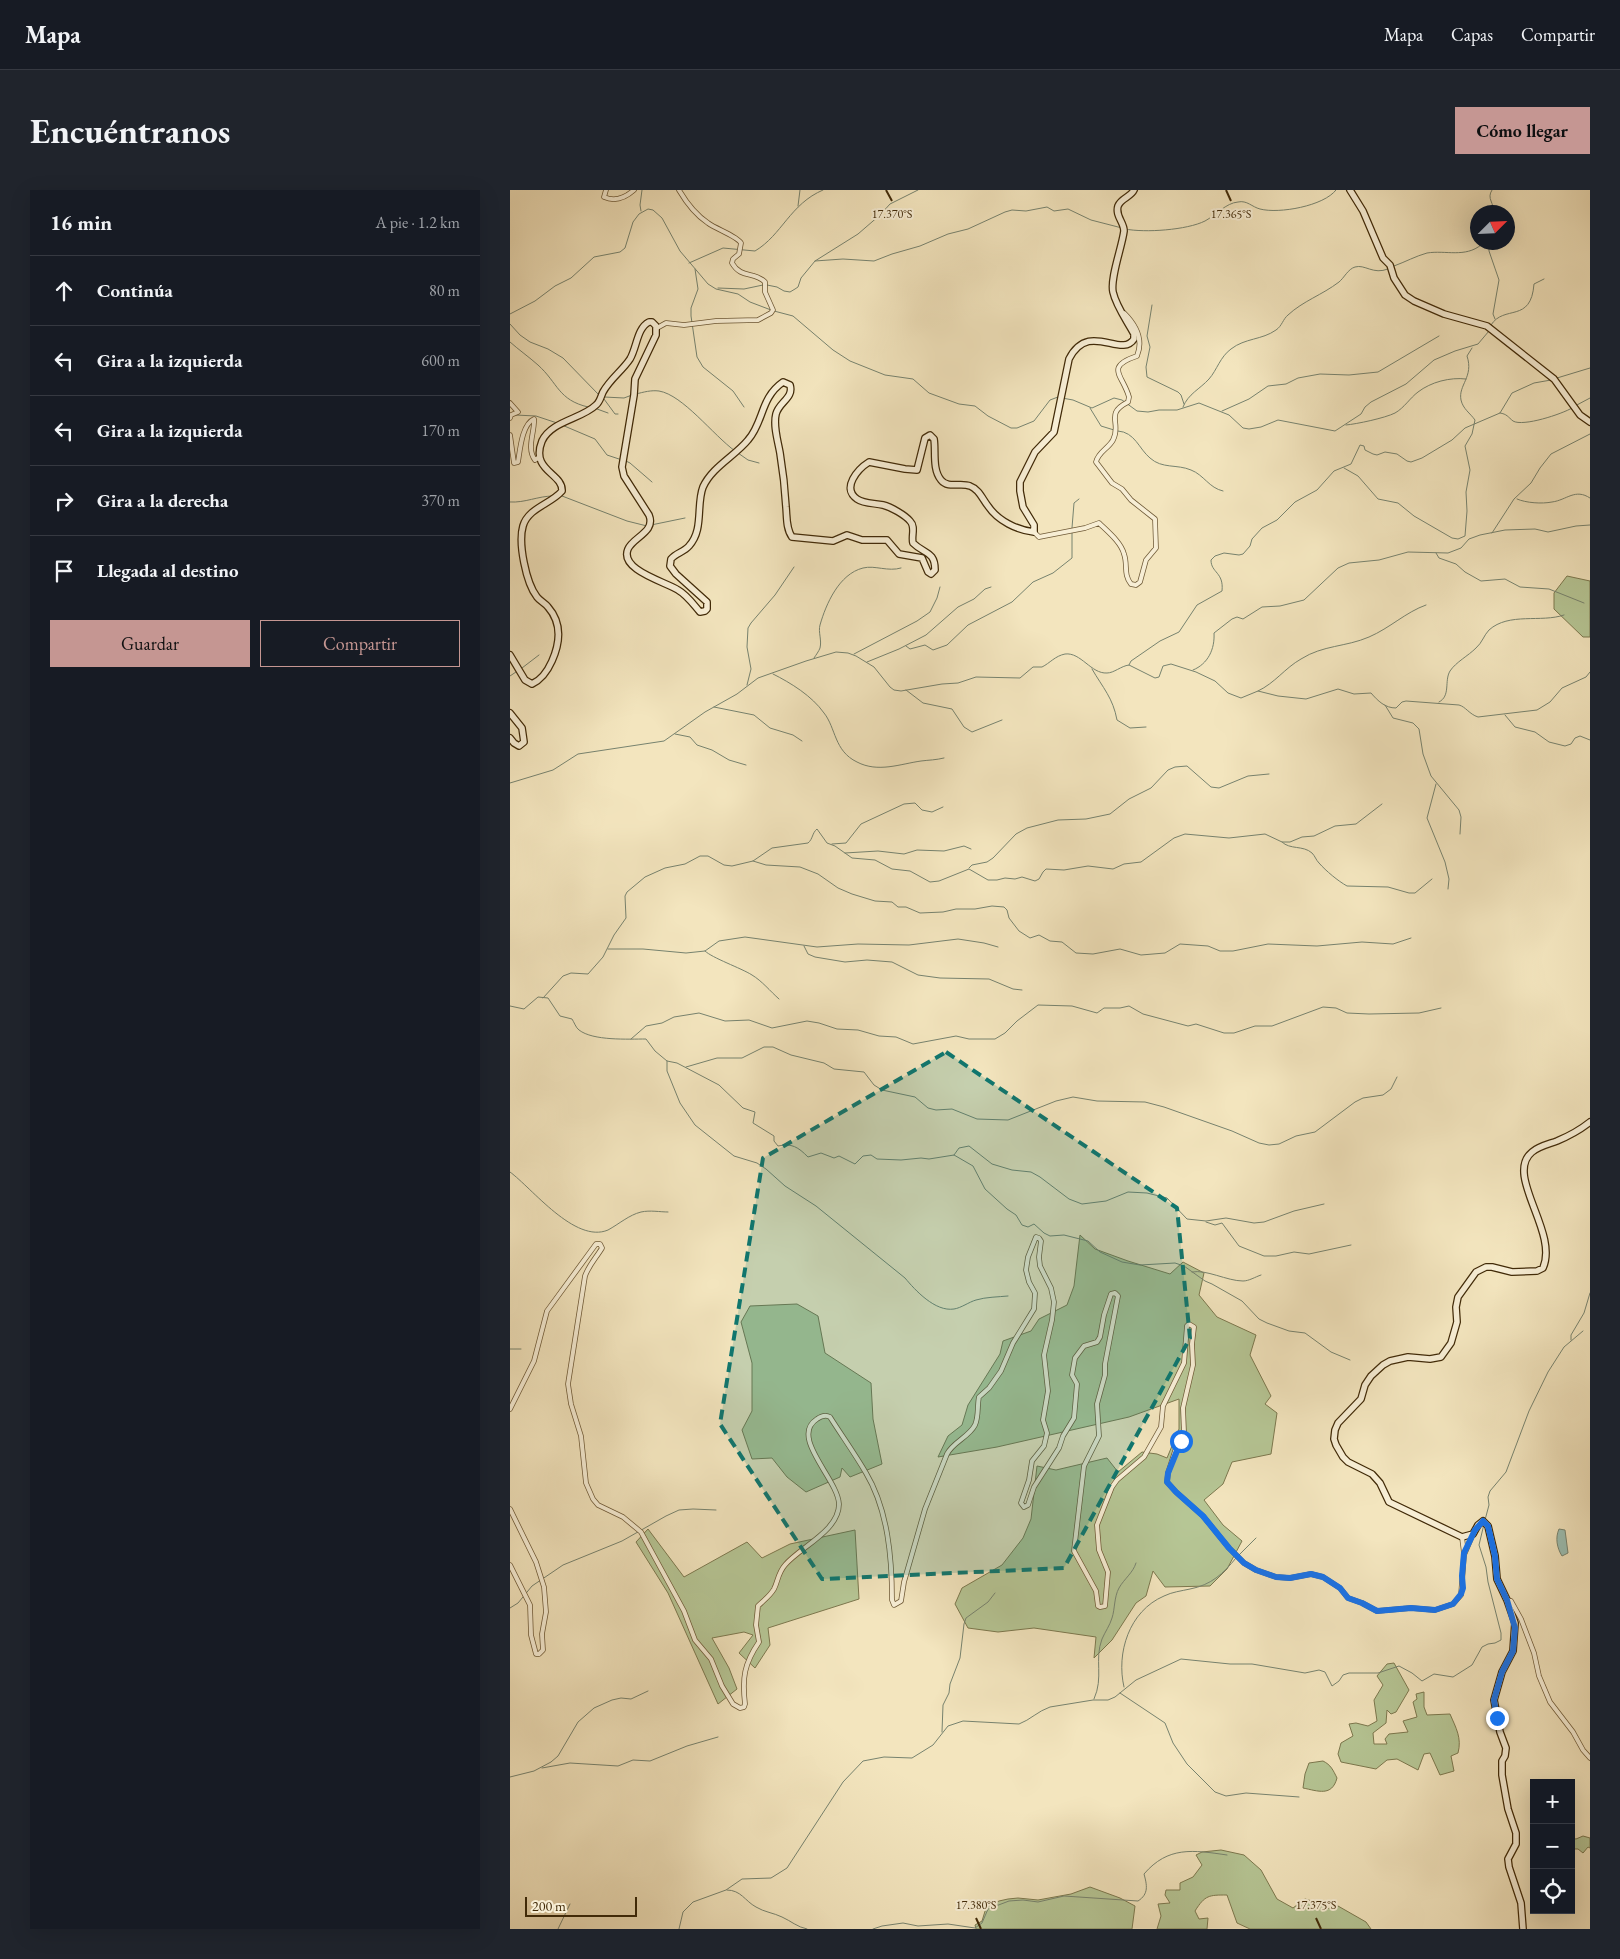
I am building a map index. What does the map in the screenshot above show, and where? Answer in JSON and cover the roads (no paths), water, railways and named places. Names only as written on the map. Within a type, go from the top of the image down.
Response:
[{"type":"street","points":[[606,190],[604,197],[618,199],[634,190]]},
{"type":"street","points":[[657,328],[666,323],[684,325],[716,321],[758,320],[773,310],[765,292],[765,282],[756,275],[745,275],[735,268],[732,263],[740,250],[741,243],[739,239],[705,221],[684,199],[679,190]]},
{"type":"street","points":[[1034,532],[1034,525],[1021,500],[1020,482],[1035,452],[1054,432],[1069,359],[1074,350],[1088,341],[1098,340],[1120,345],[1132,342],[1134,334],[1122,312],[1113,288],[1124,230],[1117,212],[1120,203],[1132,194],[1134,190]]},
{"type":"street","points":[[1350,190],[1363,211],[1384,258],[1390,265],[1394,278],[1405,295],[1444,314],[1487,326],[1556,380],[1580,414],[1590,422]]},
{"type":"street","points":[[510,656],[525,680],[532,684],[548,669],[559,640],[559,630],[554,615],[537,597],[531,587],[521,536],[524,523],[528,517],[562,491],[559,482],[545,469],[541,460],[540,448],[546,435],[575,416],[596,406],[606,387],[629,360],[643,326],[646,323],[652,322],[657,328],[656,335],[635,378],[622,467],[624,476],[649,515],[650,522],[643,535],[628,549],[627,556],[633,566],[640,571],[680,591],[700,612],[705,611],[707,602],[671,569],[669,562],[673,556],[689,547],[691,543],[699,519],[704,486],[715,471],[748,440],[759,421],[762,408],[768,397],[782,382],[790,384],[792,390],[777,411],[775,423],[785,486],[788,530],[792,537],[833,541],[847,535],[862,540],[887,540],[899,554],[922,558],[929,574],[932,574],[935,570],[935,562],[930,554],[914,543],[911,522],[885,506],[857,499],[850,488],[850,482],[869,462],[905,470],[917,470],[925,438],[930,435],[934,439],[936,470],[941,481],[947,484],[970,486],[976,490],[996,515],[1017,528],[1034,532],[1039,537],[1085,528],[1100,523],[1125,555],[1126,578],[1131,584],[1136,585],[1140,582],[1146,560],[1156,548],[1155,519],[1131,500],[1122,489],[1112,483],[1096,462],[1103,450],[1113,440],[1116,412],[1119,406],[1128,402],[1130,397],[1120,381],[1118,369],[1126,359],[1137,356],[1140,350],[1140,341],[1135,326],[1122,312]]},
{"type":"street","points":[[510,403],[518,412],[511,415],[510,418]]},
{"type":"street","points":[[510,435],[514,464],[518,462],[524,429],[529,421],[534,418],[531,441],[532,456],[536,460],[538,458],[541,460]]},
{"type":"street","points":[[510,713],[522,728],[524,742],[519,746],[510,738]]},
{"type":"street","points":[[1473,1534],[1462,1537],[1389,1502],[1380,1483],[1372,1474],[1348,1462],[1343,1457],[1334,1439],[1335,1430],[1338,1423],[1361,1399],[1365,1385],[1383,1364],[1408,1356],[1430,1359],[1441,1357],[1451,1343],[1457,1322],[1456,1307],[1458,1297],[1476,1272],[1486,1267],[1512,1272],[1542,1268],[1545,1257],[1542,1228],[1524,1182],[1523,1165],[1532,1152],[1572,1134],[1590,1122]]},
{"type":"street","points":[[510,1409],[534,1361],[547,1311],[596,1244],[600,1244],[602,1248],[591,1262],[585,1276],[568,1384],[571,1404],[581,1436],[586,1483],[593,1499],[598,1505],[624,1517],[640,1532],[684,1611],[695,1640],[711,1659],[722,1686],[737,1707],[744,1707],[743,1682],[746,1665],[751,1653],[759,1642],[756,1625],[758,1606],[773,1591],[779,1573],[788,1561],[828,1528],[836,1516],[839,1506],[838,1498],[825,1470],[810,1448],[808,1432],[813,1422],[823,1416],[827,1415],[830,1417],[867,1474],[878,1497],[888,1539],[892,1600],[894,1604],[898,1604],[901,1602],[904,1582],[925,1509],[947,1454],[952,1446],[973,1428],[979,1396],[989,1388],[1001,1371],[1013,1343],[1034,1309],[1035,1292],[1029,1282],[1026,1270],[1028,1258],[1036,1237],[1041,1241],[1040,1266],[1051,1288],[1054,1302],[1044,1355],[1048,1391],[1043,1414],[1047,1433],[1046,1441],[1041,1451],[1032,1461],[1029,1480],[1021,1503],[1024,1508],[1028,1505],[1034,1487],[1059,1448],[1063,1436],[1074,1418],[1077,1384],[1072,1374],[1075,1358],[1084,1346],[1097,1342],[1111,1294],[1115,1293],[1118,1296],[1104,1364],[1105,1375],[1097,1404],[1098,1436],[1084,1466],[1074,1551],[1096,1591],[1098,1606],[1103,1607],[1106,1603],[1105,1591],[1108,1572],[1099,1550],[1097,1525],[1112,1487],[1117,1480],[1144,1456],[1158,1434],[1161,1427],[1163,1406],[1184,1363],[1184,1344],[1189,1324],[1194,1327],[1192,1344],[1193,1365],[1184,1408],[1184,1433],[1176,1448],[1167,1482],[1203,1516],[1244,1563],[1256,1570],[1276,1577],[1290,1578],[1311,1574],[1323,1577],[1340,1588],[1348,1598],[1377,1611],[1411,1608],[1435,1610],[1453,1604],[1461,1594],[1464,1553],[1462,1537]]},
{"type":"street","points":[[510,1509],[536,1562],[545,1593],[546,1612],[542,1634],[543,1650],[540,1654],[536,1654],[532,1644],[530,1605],[510,1565]]},
{"type":"street","points":[[1464,1553],[1480,1522],[1487,1523],[1495,1556],[1497,1579],[1507,1600],[1514,1623],[1514,1646],[1502,1672],[1494,1700],[1500,1732],[1506,1748],[1502,1761],[1502,1775],[1508,1809],[1516,1833],[1516,1844],[1508,1859],[1520,1903],[1523,1929]]},
{"type":"street","points":[[1507,1600],[1511,1601],[1521,1619],[1534,1652],[1539,1676],[1550,1702],[1590,1758]]},
{"type":"water","points":[[1559,1529],[1565,1530],[1568,1553],[1562,1556],[1557,1543]]},
{"type":"waterway","points":[[641,211],[642,190]]},
{"type":"waterway","points":[[798,206],[800,190]]},
{"type":"waterway","points":[[689,263],[723,248],[755,251],[772,237],[802,203],[823,190]]},
{"type":"waterway","points":[[767,285],[790,292],[795,289],[798,287],[801,278],[815,261],[858,234],[890,204],[918,190]]},
{"type":"waterway","points":[[1125,229],[1154,231],[1188,227],[1205,221],[1225,207],[1238,202],[1244,202],[1257,208],[1268,210],[1301,207],[1322,200],[1336,190]]},
{"type":"waterway","points":[[1492,190],[1490,199],[1493,205]]},
{"type":"waterway","points":[[815,261],[843,259],[874,261],[920,246],[948,234],[968,229],[1012,210],[1026,211],[1047,207],[1054,211],[1068,209],[1091,220],[1122,228]]},
{"type":"waterway","points":[[510,314],[535,301],[555,286],[571,278],[594,257],[620,252],[625,248],[633,222],[639,214],[648,209],[653,210],[662,218],[680,251],[708,284],[716,289],[738,294],[750,302],[771,310]]},
{"type":"waterway","points":[[1394,266],[1427,253],[1472,250]]},
{"type":"waterway","points":[[1489,250],[1499,280],[1493,314],[1495,319]]},
{"type":"waterway","points":[[1183,407],[1191,395],[1209,379],[1224,356],[1236,345],[1265,336],[1276,330],[1294,310],[1339,282],[1353,268],[1359,266],[1378,271],[1388,269]]},
{"type":"waterway","points":[[695,269],[698,289],[691,308],[691,316],[697,357],[703,367],[733,391],[744,407]]},
{"type":"waterway","points":[[1491,325],[1503,315],[1523,309],[1532,296],[1534,284],[1544,279]]},
{"type":"waterway","points":[[718,288],[744,289],[763,285]]},
{"type":"waterway","points":[[1152,305],[1147,336],[1150,347],[1146,367],[1147,377],[1178,392],[1184,404]]},
{"type":"waterway","points":[[774,311],[793,316],[833,350],[850,361],[885,375],[913,379],[929,393],[959,404],[975,406],[988,416],[1011,428],[1017,428],[1034,421],[1050,400],[1058,397]]},
{"type":"waterway","points":[[510,324],[530,342],[548,349],[563,358],[599,395]]},
{"type":"waterway","points":[[1062,398],[1073,400],[1092,408],[1114,398],[1122,400],[1137,411],[1148,412],[1177,410],[1199,403],[1229,415],[1243,428],[1261,427],[1278,420],[1335,431],[1361,414],[1371,402],[1406,384],[1434,360],[1478,344],[1489,331]]},
{"type":"waterway","points":[[1222,411],[1249,399],[1268,386],[1286,384],[1298,378],[1320,374],[1349,375],[1378,372],[1439,336]]},
{"type":"waterway","points":[[510,342],[538,365],[564,395],[570,400],[588,407]]},
{"type":"waterway","points":[[1344,468],[1358,476],[1378,499],[1398,503],[1414,516],[1452,538],[1458,539],[1465,536],[1466,492],[1470,470],[1465,446],[1472,434],[1475,420],[1463,406],[1461,395],[1469,370],[1467,356],[1472,348]]},
{"type":"waterway","points":[[1557,378],[1590,368]]},
{"type":"waterway","points":[[1346,425],[1385,417],[1395,413],[1423,388],[1435,383],[1454,379],[1466,379]]},
{"type":"waterway","points":[[1129,665],[1131,661],[1160,641],[1179,632],[1197,605],[1222,591],[1221,580],[1213,568],[1211,560],[1215,556],[1224,553],[1243,554],[1250,546],[1252,539],[1262,528],[1277,520],[1295,502],[1317,490],[1334,471],[1351,464],[1360,445],[1373,454],[1377,455],[1385,452],[1397,454],[1411,462],[1422,458],[1452,440],[1465,428],[1500,413],[1512,393],[1534,383],[1551,380]]},
{"type":"waterway","points":[[636,394],[648,391],[659,391],[668,394],[688,408],[735,451]]},
{"type":"waterway","points":[[604,397],[624,398],[632,395]]},
{"type":"waterway","points":[[1575,406],[1590,398]]},
{"type":"waterway","points":[[604,399],[615,414],[618,414]]},
{"type":"waterway","points":[[1090,408],[1101,426],[1114,430]]},
{"type":"waterway","points":[[1500,413],[1513,421],[1525,422],[1552,416],[1572,408]]},
{"type":"waterway","points":[[597,409],[608,413]]},
{"type":"waterway","points":[[515,415],[536,416],[557,423]]},
{"type":"waterway","points":[[562,425],[595,439],[607,455],[622,460]]},
{"type":"waterway","points":[[1118,431],[1129,434],[1146,454],[1160,464],[1191,470],[1214,487],[1223,491]]},
{"type":"waterway","points":[[1492,533],[1514,499],[1531,483],[1551,454],[1590,434]]},
{"type":"waterway","points":[[738,453],[748,460],[759,463]]},
{"type":"waterway","points":[[626,461],[652,482]]},
{"type":"waterway","points":[[1517,499],[1544,503],[1557,501],[1575,494],[1585,495],[1590,498]]},
{"type":"waterway","points":[[510,502],[553,496]]},
{"type":"waterway","points":[[562,496],[627,521],[647,526]]},
{"type":"waterway","points":[[1072,528],[1074,503],[1079,499]]},
{"type":"waterway","points":[[651,525],[685,518]]},
{"type":"waterway","points":[[1193,670],[1203,664],[1210,655],[1214,633],[1232,619],[1237,617],[1243,619],[1262,607],[1280,606],[1304,600],[1338,568],[1349,563],[1379,560],[1408,552],[1448,553],[1461,548],[1469,539],[1505,530],[1535,529],[1548,532],[1590,525]]},
{"type":"waterway","points":[[906,646],[910,649],[925,645],[933,650],[947,645],[968,625],[1012,602],[1033,582],[1053,573],[1072,558],[1072,532]]},
{"type":"waterway","points":[[1436,553],[1439,558],[1456,564],[1465,572],[1481,581],[1505,579],[1520,587],[1549,589],[1584,603]]},
{"type":"waterway","points":[[747,685],[751,669],[747,647],[748,628],[775,595],[794,567]]},
{"type":"waterway","points":[[814,658],[820,648],[820,628],[823,617],[830,599],[840,583],[847,576],[863,568],[901,568]]},
{"type":"waterway","points":[[854,654],[917,621],[930,612],[940,587]]},
{"type":"waterway","points":[[867,662],[926,635],[958,607],[991,587]]},
{"type":"waterway","points":[[1258,691],[1309,654],[1369,637],[1426,605]]},
{"type":"waterway","points":[[1439,702],[1445,696],[1450,671],[1478,646],[1489,630],[1506,621],[1515,619],[1564,615]]},
{"type":"waterway","points":[[510,783],[553,770],[578,754],[664,741],[705,712],[737,694],[758,678],[836,652],[856,656],[874,667],[890,687],[901,691],[958,683],[976,677],[1020,678],[1033,667],[1042,667],[1058,656],[1071,654],[1101,672],[1110,673],[1129,665],[1155,678],[1159,677],[1163,666],[1171,664],[1196,672],[1215,681],[1228,693],[1241,698],[1258,691],[1278,696],[1306,699],[1338,689],[1354,694],[1371,693],[1382,704],[1392,708],[1396,708],[1406,701],[1459,705],[1478,717],[1537,710],[1550,702],[1562,688],[1586,677],[1590,672]]},
{"type":"waterway","points":[[522,668],[539,655]]},
{"type":"waterway","points":[[1092,669],[1110,699],[1117,720],[1130,728],[1146,727]]},
{"type":"waterway","points":[[510,676],[516,672]]},
{"type":"waterway","points":[[773,674],[814,701],[828,719],[836,739],[844,752],[857,762],[873,767],[889,767],[944,758]]},
{"type":"waterway","points":[[906,690],[923,703],[952,709],[964,727],[972,732],[1002,720]]},
{"type":"waterway","points":[[1385,705],[1393,718],[1413,723],[1419,729],[1423,754],[1431,776],[1459,810],[1461,817],[1460,834]]},
{"type":"waterway","points":[[714,707],[754,715],[770,728],[793,735],[802,741]]},
{"type":"waterway","points":[[1505,715],[1515,727],[1535,732],[1549,742],[1565,746],[1571,744],[1575,738],[1580,736],[1590,740]]},
{"type":"waterway","points":[[675,734],[690,737],[697,745],[712,750],[729,760],[746,765]]},
{"type":"waterway","points":[[969,868],[972,865],[987,862],[993,858],[1016,834],[1027,828],[1058,820],[1086,819],[1110,814],[1129,799],[1151,788],[1168,770],[1175,767],[1187,766],[1211,787],[1219,788],[1248,776],[1269,774]]},
{"type":"waterway","points":[[1436,784],[1427,818],[1445,862],[1449,879],[1448,889]]},
{"type":"waterway","points":[[832,844],[846,843],[861,824],[904,804],[915,803],[922,810],[932,812],[943,807]]},
{"type":"waterway","points":[[543,998],[563,976],[571,973],[588,974],[603,957],[614,935],[626,918],[625,896],[627,892],[645,877],[665,868],[685,864],[700,856],[708,856],[724,865],[732,866],[753,861],[772,848],[808,843],[817,829],[827,843],[835,846],[852,858],[875,860],[892,869],[910,871],[930,882],[939,881],[969,869],[988,880],[1022,877],[1035,881],[1039,879],[1046,869],[1064,870],[1088,866],[1113,869],[1124,864],[1141,862],[1174,838],[1185,834],[1229,838],[1265,834],[1282,842],[1290,842],[1302,837],[1314,836],[1335,826],[1356,824],[1382,804]]},
{"type":"waterway","points":[[1282,842],[1289,846],[1305,849],[1313,854],[1325,869],[1347,886],[1388,887],[1415,893],[1432,879]]},
{"type":"waterway","points":[[845,853],[878,851],[904,854],[917,850],[944,851],[964,846],[971,849]]},
{"type":"waterway","points":[[753,861],[766,865],[800,867],[818,874],[838,888],[852,894],[875,901],[892,902],[898,907],[906,907],[920,913],[992,906],[1004,907],[1009,918],[1019,931],[1030,938],[1039,935],[1050,941],[1062,942],[1076,953],[1093,954],[1120,949],[1141,955],[1165,953],[1180,944],[1208,946],[1220,951],[1233,951],[1268,944],[1317,946],[1362,942],[1393,944],[1411,938]]},
{"type":"waterway","points":[[608,949],[643,949],[686,953],[705,951],[719,941],[745,937],[817,947],[858,944],[909,945],[958,939],[998,947]]},
{"type":"waterway","points":[[804,946],[808,954],[815,957],[845,962],[867,960],[892,962],[918,975],[940,978],[989,979],[1013,989],[1022,990]]},
{"type":"waterway","points":[[705,951],[752,975],[779,999]]},
{"type":"waterway","points":[[510,1006],[524,1009],[538,997],[548,998],[560,1016],[572,1019],[578,1029],[585,1034],[611,1039],[646,1039],[655,1051],[667,1061],[677,1063],[719,1085],[743,1108],[755,1112],[753,1123],[774,1136],[774,1141],[778,1146],[787,1145],[794,1147],[808,1157],[821,1153],[834,1158],[839,1156],[855,1164],[863,1156],[871,1155],[877,1159],[901,1160],[929,1159],[954,1155],[973,1166],[985,1189],[1016,1215],[1022,1225],[1028,1227],[1034,1224],[1050,1236],[1064,1235],[1088,1241],[1100,1252],[1122,1262],[1140,1265],[1175,1263],[1184,1266],[1205,1281],[1242,1301],[1259,1319],[1289,1331],[1305,1333],[1331,1352],[1350,1360]]},
{"type":"waterway","points":[[631,1039],[646,1026],[662,1023],[674,1017],[699,1013],[725,1021],[749,1020],[772,1028],[807,1021],[837,1029],[858,1030],[879,1036],[896,1037],[913,1044],[956,1036],[969,1039],[995,1039],[1038,1005],[1072,1006],[1097,1013],[1104,1008],[1129,1006],[1143,1014],[1188,1026],[1196,1024],[1224,1033],[1234,1033],[1255,1026],[1272,1026],[1323,1007],[1336,1008],[1347,1013],[1369,1014],[1419,1013],[1441,1008]]},
{"type":"waterway","points":[[686,1067],[717,1058],[742,1058],[764,1047],[773,1047],[791,1055],[824,1063],[834,1069],[864,1072],[874,1085],[882,1090],[915,1097],[928,1108],[936,1110],[952,1109],[977,1119],[1008,1120],[1056,1101],[1073,1097],[1097,1101],[1145,1102],[1164,1107],[1232,1131],[1259,1143],[1269,1145],[1279,1144],[1296,1136],[1315,1132],[1355,1102],[1363,1098],[1383,1095],[1391,1089],[1397,1077]]},
{"type":"waterway","points":[[667,1061],[667,1071],[680,1103],[695,1125],[734,1156],[757,1163],[785,1186],[816,1206],[905,1278],[933,1304],[947,1309],[954,1309],[980,1299],[1008,1296]]},
{"type":"waterway","points":[[954,1155],[959,1148],[969,1146],[992,1164],[1012,1170],[1031,1172],[1069,1199],[1082,1204],[1106,1201],[1128,1192],[1147,1193],[1167,1198],[1187,1219],[1206,1221],[1226,1218],[1254,1223],[1264,1222],[1294,1211],[1324,1204]]},
{"type":"waterway","points":[[510,1172],[555,1212],[568,1222],[582,1229],[595,1232],[608,1230],[637,1213],[651,1211],[668,1212]]},
{"type":"waterway","points":[[1206,1222],[1215,1225],[1222,1223],[1239,1246],[1264,1256],[1276,1256],[1294,1252],[1309,1254],[1351,1245]]},
{"type":"waterway","points":[[1192,1272],[1204,1272],[1243,1281],[1261,1275]]},
{"type":"waterway","points":[[1571,1340],[1571,1335],[1584,1313],[1590,1293]]},
{"type":"waterway","points":[[1485,1520],[1490,1491],[1506,1472],[1529,1411],[1548,1372],[1564,1347],[1583,1331]]},
{"type":"waterway","points":[[510,1349],[521,1349]]},
{"type":"waterway","points":[[510,1608],[518,1603],[532,1586],[563,1565],[622,1541],[679,1510],[716,1510]]},
{"type":"waterway","points":[[679,1929],[683,1912],[693,1902],[726,1890],[742,1879],[771,1878],[787,1868],[843,1782],[863,1761],[884,1757],[912,1758],[933,1745],[948,1726],[963,1721],[1019,1724],[1050,1707],[1093,1700],[1108,1700],[1115,1697],[1136,1680],[1181,1659],[1230,1664],[1252,1664],[1305,1673],[1319,1670],[1325,1672],[1332,1686],[1343,1675],[1349,1673],[1378,1673],[1399,1666],[1422,1681],[1434,1674],[1453,1677],[1472,1665],[1482,1647],[1501,1640],[1486,1567],[1479,1545],[1484,1524]]},
{"type":"waterway","points":[[1239,1555],[1256,1538]]},
{"type":"waterway","points":[[1124,1687],[1122,1674],[1124,1647],[1134,1622],[1142,1612],[1152,1603],[1167,1595],[1210,1582],[1221,1574],[1236,1558]]},
{"type":"waterway","points":[[1094,1699],[1097,1691],[1099,1654],[1102,1639],[1112,1618],[1117,1592],[1136,1563]]},
{"type":"waterway","points":[[942,1732],[943,1705],[949,1693],[950,1684],[960,1658],[966,1618],[988,1602],[995,1593]]},
{"type":"waterway","points":[[510,1777],[534,1771],[551,1762],[558,1756],[578,1722],[594,1708],[612,1700],[621,1698],[631,1699],[648,1691]]},
{"type":"waterway","points":[[1120,1693],[1165,1723],[1173,1743],[1187,1764],[1215,1792],[1226,1796],[1246,1793],[1299,1797]]},
{"type":"waterway","points":[[542,1768],[570,1763],[618,1766],[633,1760],[650,1761],[687,1746],[718,1737]]},
{"type":"waterway","points":[[873,1929],[903,1923],[918,1926],[948,1924],[975,1928],[982,1923],[988,1909],[1009,1901],[1038,1902],[1064,1896],[1138,1901],[1146,1892],[1144,1874],[1162,1859],[1172,1854],[1192,1851],[1227,1855]]},
{"type":"waterway","points":[[727,1890],[736,1892],[759,1909],[807,1929]]},
{"type":"waterway","points":[[558,1929],[570,1904]]}]
